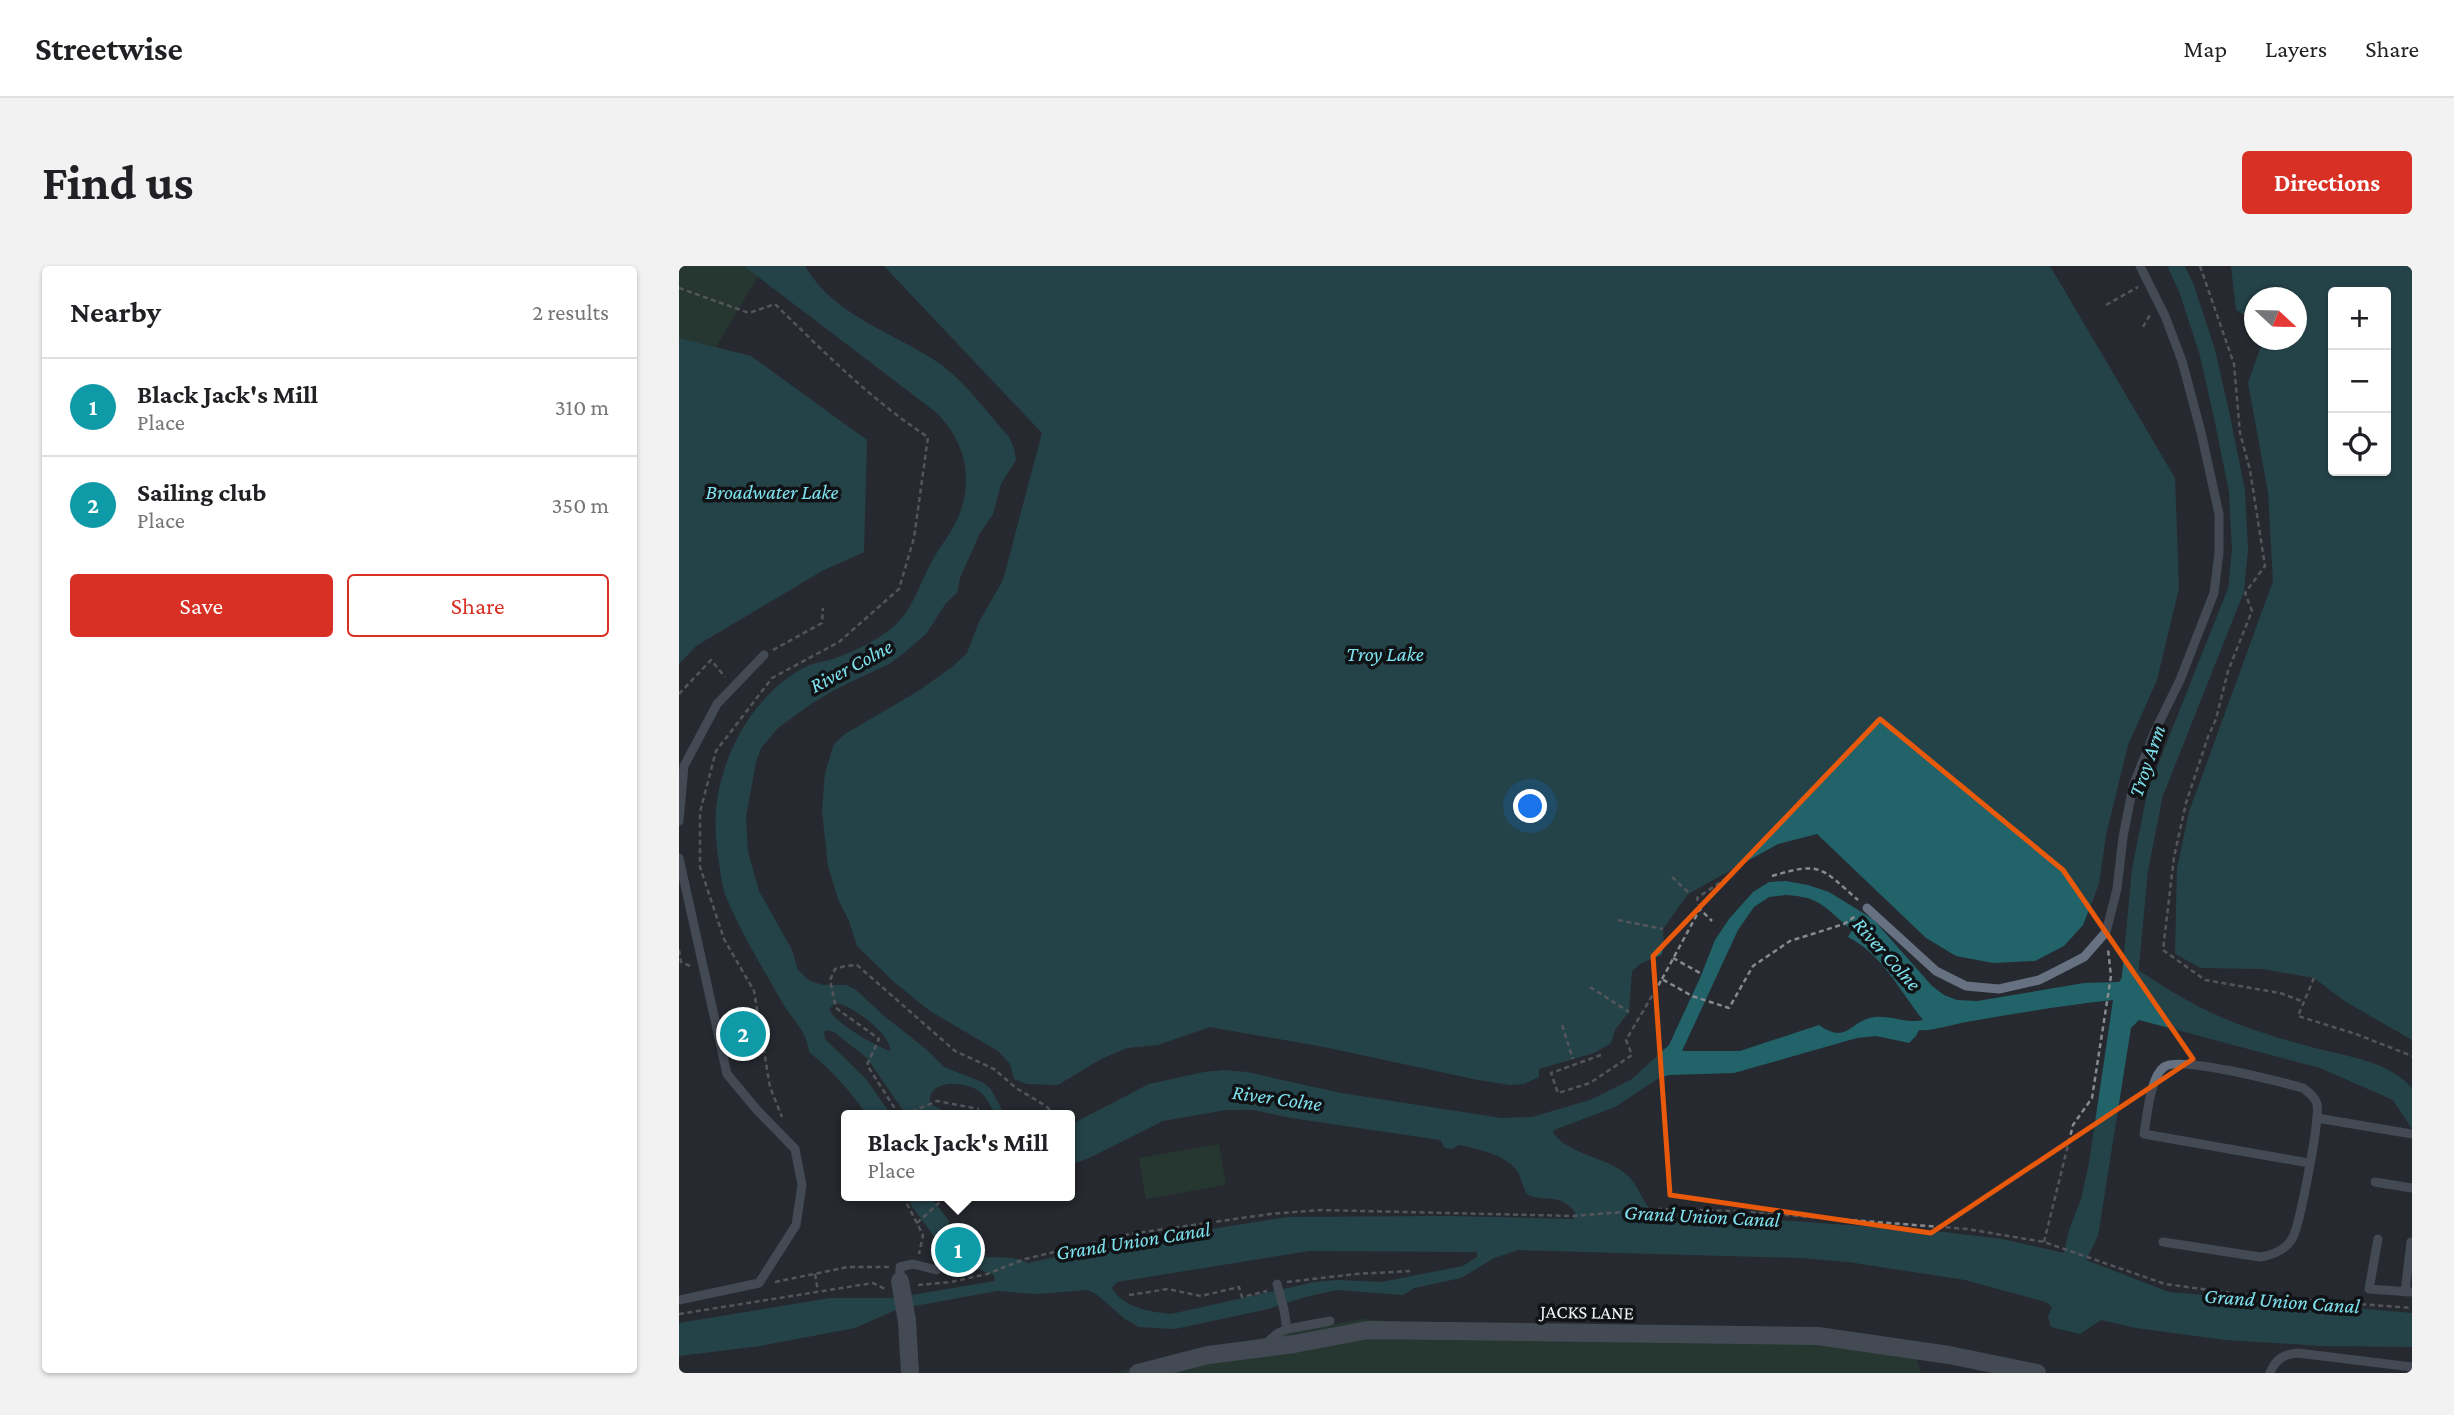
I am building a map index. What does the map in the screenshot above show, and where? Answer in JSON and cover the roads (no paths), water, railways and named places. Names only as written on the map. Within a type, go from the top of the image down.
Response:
[{"type":"street","points":[[900,1274],[907,1321],[910,1373]]},
{"type":"street","name":"JACKS LANE","points":[[1137,1373],[1208,1355],[1368,1330],[1818,1336],[1949,1355],[2036,1373]]},
{"type":"lane","points":[[1864,910],[1936,971],[1966,986],[1988,988],[2000,989],[2039,980],[2084,957],[2106,932],[2117,889],[2133,786],[2155,731],[2180,680],[2214,593],[2219,553],[2219,514],[2182,361],[2165,316],[2140,266]]},
{"type":"lane","points":[[679,821],[684,766],[717,704],[764,655]]},
{"type":"lane","points":[[679,858],[727,1074],[795,1149],[801,1185],[796,1225],[759,1283],[679,1300]]},
{"type":"lane","points":[[2164,1242],[2260,1257],[2272,1256],[2283,1249],[2297,1227],[2309,1163],[2317,1118],[2317,1105],[2303,1088],[2200,1065],[2171,1062],[2162,1068],[2156,1078],[2144,1134],[2309,1163]]},
{"type":"lane","points":[[2317,1118],[2412,1134]]},
{"type":"lane","points":[[2375,1182],[2412,1188]]},
{"type":"lane","points":[[2378,1239],[2369,1289],[2409,1292],[2411,1242]]},
{"type":"lane","points":[[900,1274],[917,1265],[937,1270]]},
{"type":"lane","points":[[1278,1287],[1287,1329]]},
{"type":"lane","points":[[1271,1347],[1270,1340],[1287,1329],[1331,1321]]},
{"type":"lane","points":[[2270,1373],[2275,1362],[2281,1357],[2298,1353],[2412,1367]]},
{"type":"water","name":"River Colne","points":[[744,266],[805,266],[818,284],[850,312],[925,354],[952,374],[1009,437],[1016,460],[1001,484],[993,514],[980,533],[960,578],[957,593],[946,603],[926,634],[889,664],[838,688],[778,728],[761,748],[756,762],[746,817],[748,852],[759,891],[792,950],[798,970],[810,981],[823,985],[846,985],[856,990],[944,1067],[982,1082],[990,1088],[1002,1110],[992,1110],[987,1099],[973,1088],[948,1084],[934,1090],[931,1096],[930,1104],[943,1110],[903,1110],[867,1058],[834,1032],[826,1030],[825,1039],[866,1079],[888,1110],[863,1110],[841,1082],[809,1052],[803,1032],[782,1002],[739,925],[723,886],[717,845],[716,812],[721,781],[731,751],[745,724],[769,694],[788,677],[810,665],[843,655],[879,637],[899,622],[909,607],[955,524],[964,496],[966,470],[959,446],[937,413]],"holes":[[[835,1003],[851,1009],[878,1029],[889,1044],[890,1051],[847,1027],[829,1009]]]},
{"type":"water","name":"Troy Lake","points":[[884,266],[2050,266],[2175,478],[2179,588],[2157,680],[2128,745],[2106,835],[2099,884],[2083,925],[2064,946],[2035,961],[1993,963],[1956,956],[1926,938],[1817,834],[1778,844],[1688,894],[1663,929],[1664,947],[1661,955],[1640,964],[1632,971],[1629,1012],[1615,1030],[1611,1043],[1594,1053],[1539,1069],[1539,1077],[1524,1084],[1510,1085],[1478,1080],[1324,1047],[1210,1027],[1158,1045],[1127,1048],[1101,1059],[1058,1085],[1027,1084],[1014,1079],[1010,1064],[998,1051],[930,1011],[894,982],[857,946],[828,866],[822,811],[825,773],[834,744],[845,734],[920,690],[967,653],[979,622],[1003,580],[1042,433]]},
{"type":"water","points":[[2231,266],[2412,266],[2412,1040],[2346,1002],[2314,978],[2263,969],[2201,968],[2175,954],[2177,868],[2189,812],[2273,581],[2268,492],[2248,383],[2260,350],[2307,350],[2307,287],[2244,287],[2244,315],[2236,310]]},
{"type":"water","name":"Broadwater Lake","points":[[679,338],[751,356],[867,440],[864,552],[822,571],[696,646],[679,664]]},
{"type":"water","points":[[1786,881],[1829,892],[1873,919],[1932,986],[1957,1000],[1977,1001],[2084,983],[2119,982],[2131,965],[2188,1001],[2233,1022],[2282,1039],[2367,1061],[2392,1072],[2412,1088],[2412,1129],[2393,1100],[2320,1068],[2139,1020],[2131,1028],[2098,1236],[2086,1260],[2169,1292],[2412,1313],[2412,1347],[2323,1346],[2225,1340],[2136,1328],[2101,1320],[2080,1334],[2051,1327],[2048,1317],[2052,1307],[2046,1302],[1965,1280],[1848,1262],[1800,1258],[1519,1250],[1494,1258],[1461,1278],[1414,1288],[1403,1295],[1337,1290],[1268,1309],[1175,1329],[1139,1327],[1088,1290],[1037,1294],[997,1291],[898,1309],[855,1328],[760,1346],[679,1356],[679,1323],[830,1298],[894,1298],[995,1281],[994,1275],[964,1264],[974,1254],[1014,1258],[1028,1263],[1115,1244],[1288,1217],[1447,1216],[1574,1219],[1575,1212],[1563,1202],[1528,1195],[1519,1174],[1508,1162],[1484,1151],[1459,1145],[1452,1149],[1445,1148],[1440,1140],[1254,1110],[1226,1110],[1163,1121],[1075,1163],[1075,1122],[1149,1084],[1224,1070],[1247,1072],[1341,1093],[1501,1118],[1532,1117],[1590,1100],[1632,1079],[1669,1045],[1715,940],[1753,892],[1769,882]],"holes":[[[1798,896],[1816,901],[1852,930],[1848,937],[1881,963],[1923,1020],[1874,1017],[1843,1032],[1829,1031],[1819,1025],[1740,1051],[1682,1051],[1738,930],[1754,907],[1769,897]],[[2113,1000],[2089,1163],[2064,1253],[2002,1239],[1944,1232],[1652,1211],[1626,1174],[1608,1163],[1569,1147],[1553,1133],[1554,1130],[1615,1107],[1659,1078],[1669,1075],[1734,1073],[1857,1038],[1876,1036],[1909,1043],[1919,1030]],[[1309,1251],[1477,1252],[1477,1257],[1463,1266],[1381,1282],[1315,1282],[1171,1314],[1130,1304],[1112,1288],[1117,1282]]]},
{"type":"water","points":[[910,1201],[934,1201],[949,1221],[947,1227],[953,1236],[941,1246]]},
{"type":"waterway","name":"Troy Arm","points":[[2129,986],[2140,870],[2155,794],[2236,590],[2240,550],[2237,491],[2222,417],[2207,351],[2186,287],[2176,266]]},
{"type":"place","name":"Sailing club","points":[[743,1034]]},
{"type":"place","name":"Black Jack's Mill","points":[[958,1250]]},
{"type":"water label","name":"Grand Union Canal","points":[[1702,1216]]},
{"type":"water label","name":"Grand Union Canal","points":[[1133,1241]]},
{"type":"water label","name":"Grand Union Canal","points":[[2282,1301]]}]
